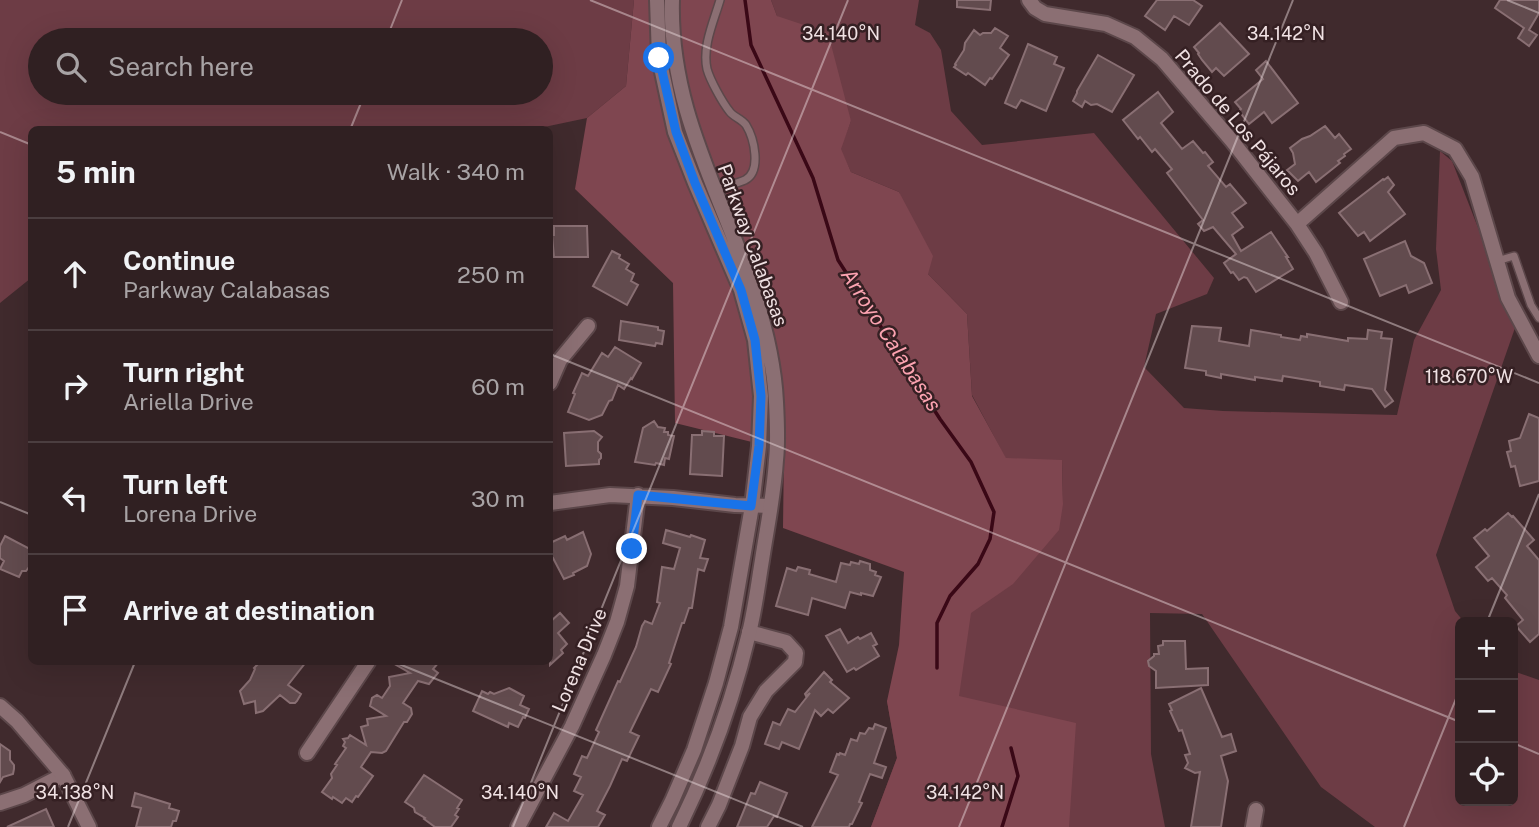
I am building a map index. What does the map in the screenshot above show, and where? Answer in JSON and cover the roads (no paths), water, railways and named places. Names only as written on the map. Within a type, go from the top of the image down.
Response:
[{"type":"street","name":"Parkway Calabasas","points":[[657,0],[659,58],[676,132],[741,290],[755,340],[761,396],[759,446],[731,627],[694,750],[659,827]]},
{"type":"street","name":"Parkway Calabasas","points":[[672,0],[671,22],[680,85],[697,148],[749,278],[767,336],[776,400],[776,459],[749,632],[724,718],[679,827]]},
{"type":"street","name":"Prado de Los Pájaros","points":[[1029,0],[1045,14],[1106,24],[1135,37],[1162,59],[1297,224],[1316,253],[1341,302]]},
{"type":"street","points":[[1297,224],[1394,138],[1424,133],[1455,149],[1472,177],[1508,298],[1539,356]]},
{"type":"street","points":[[553,376],[560,360],[588,326]]},
{"type":"street","points":[[553,503],[610,495],[638,495],[770,506]]},
{"type":"street","name":"Lorena Drive","points":[[518,827],[572,726],[617,622],[627,586],[638,495]]},
{"type":"street","points":[[708,827],[742,746],[750,717],[766,691],[795,663],[796,653],[786,642],[731,627]]},
{"type":"street","points":[[307,753],[366,665]]},
{"type":"street","points":[[0,706],[17,721],[63,775],[89,827]]},
{"type":"street","points":[[0,803],[24,795],[63,775]]},
{"type":"street","points":[[1252,827],[1256,810]]},
{"type":"lane","points":[[714,190],[747,179],[756,164],[748,128],[731,114],[707,70],[708,41],[720,0]]},
{"type":"lane","points":[[1497,261],[1514,256],[1531,305],[1539,318]]},
{"type":"waterway","name":"Arroyo Calabasas","points":[[745,0],[751,45],[813,178],[838,260],[940,419],[971,462],[994,512],[990,539],[978,564],[950,596],[937,623],[937,668]]},
{"type":"waterway","name":"Arroyo Calabasas","points":[[1002,827],[1018,776],[1011,748]]}]
